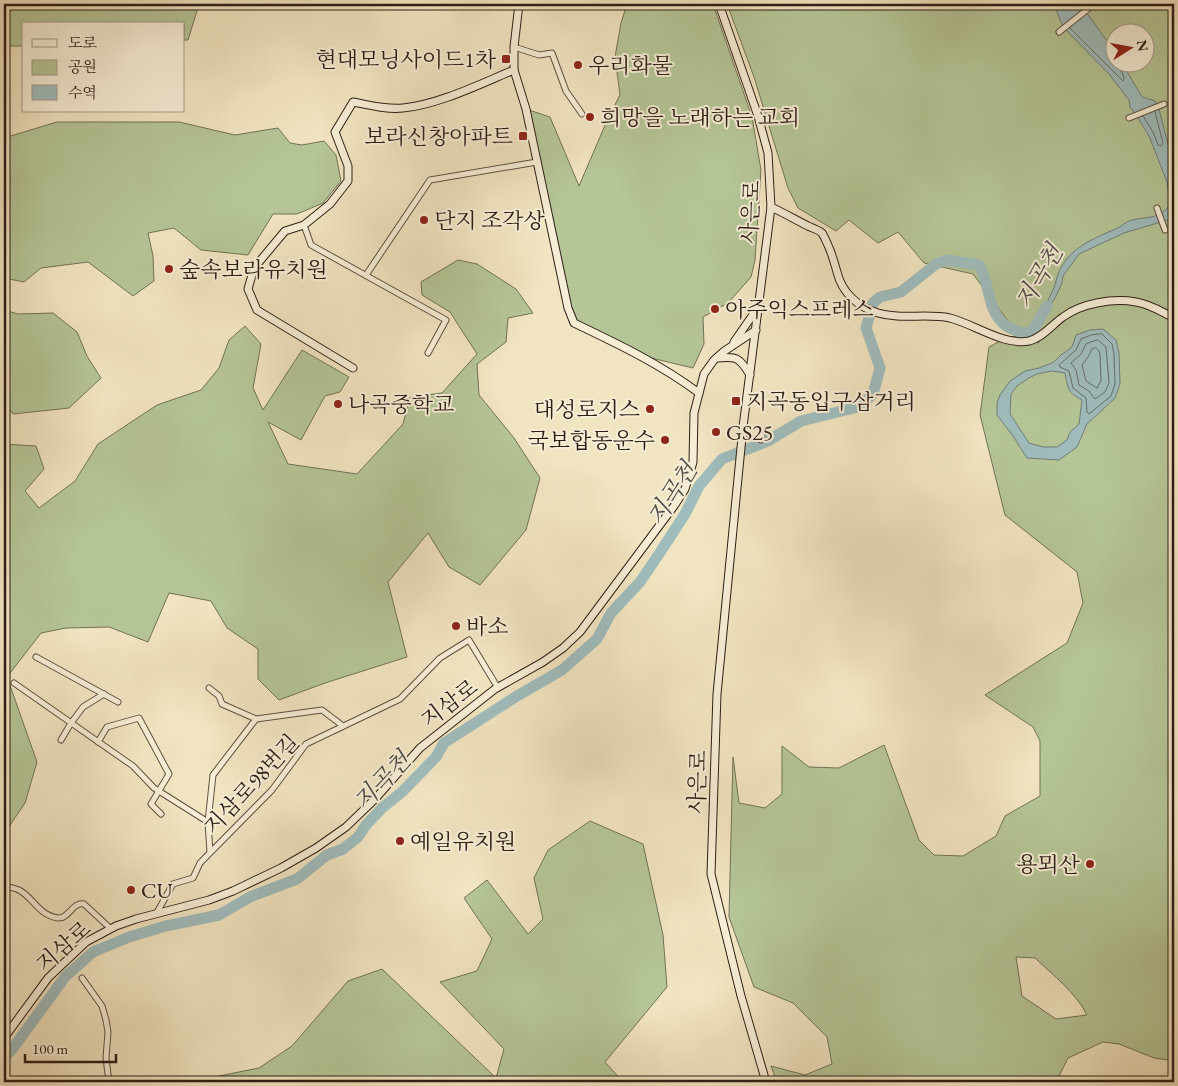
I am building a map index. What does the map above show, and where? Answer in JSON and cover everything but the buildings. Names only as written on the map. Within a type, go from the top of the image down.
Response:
[{"type":"street","points":[[519,4],[514,47],[514,70],[526,109],[568,308],[574,323],[643,356],[675,374],[699,392]]},
{"type":"street","name":"사은로","points":[[719,4],[758,116],[768,153],[771,207],[743,428],[717,694],[711,874],[741,996],[766,1082]]},
{"type":"street","points":[[1059,32],[1088,9]]},
{"type":"street","points":[[514,47],[539,55],[552,53],[566,91],[582,114]]},
{"type":"street","points":[[353,368],[258,310],[248,289],[254,268],[285,231],[304,225],[330,204],[348,181],[348,166],[335,132],[353,102],[376,107],[403,108],[457,94],[514,70]]},
{"type":"street","points":[[1129,118],[1164,104]]},
{"type":"street","points":[[366,275],[430,180],[537,162]]},
{"type":"street","points":[[771,207],[822,233],[831,250],[843,289],[852,299],[866,309],[896,316],[932,316],[950,319],[994,336],[1017,341],[1029,341],[1038,338],[1072,310],[1113,301],[1136,302],[1152,307],[1174,318]]},
{"type":"street","points":[[1157,208],[1165,230]]},
{"type":"street","points":[[304,225],[311,245],[446,320],[428,353]]},
{"type":"street","points":[[733,344],[759,305]]},
{"type":"street","name":"지삼로","points":[[4,1038],[48,978],[86,942],[136,919],[209,900],[233,891],[316,848],[346,827],[420,748],[498,688],[542,662],[580,632],[674,506],[685,488],[693,462],[694,413],[704,374],[716,358],[733,344],[756,330]]},
{"type":"street","points":[[716,358],[728,356],[739,360],[750,375]]},
{"type":"street","name":"지삼로98번길","points":[[156,914],[173,884],[193,878],[200,863],[272,790],[306,744],[400,699],[440,658],[469,640],[498,688]]},
{"type":"street","points":[[36,657],[118,702]]},
{"type":"street","name":"지삼로98번길","points":[[14,683],[133,766],[158,791],[208,822]]},
{"type":"street","name":"지삼로98번길","points":[[209,688],[218,696],[222,704],[256,718],[322,710],[343,726]]},
{"type":"street","points":[[60,740],[83,708],[104,694]]},
{"type":"street","points":[[98,742],[107,727],[139,718],[169,774],[151,804],[161,814]]},
{"type":"street","name":"지삼로98번길","points":[[210,852],[208,822],[213,775],[256,718]]},
{"type":"street","points":[[4,886],[22,891],[40,910],[59,918],[64,917],[77,904],[84,904],[111,929]]},
{"type":"street","points":[[82,978],[102,1006],[106,1020],[108,1032],[106,1058],[109,1082]]},
{"type":"green space","points":[[4,4],[199,4],[188,40],[185,40],[185,22],[22,22],[22,46],[4,46]]},
{"type":"green space","points":[[627,4],[713,4],[752,117],[761,170],[755,260],[751,277],[728,303],[703,317],[704,344],[693,368],[643,356],[574,323],[526,109],[550,117],[579,186],[620,95],[615,57],[621,23]]},
{"type":"green space","points":[[727,4],[1174,4],[1174,1061],[1154,1058],[1119,1044],[1103,1042],[1068,1058],[1056,1082],[777,1082],[771,1066],[805,1075],[832,1064],[827,1037],[793,1003],[754,987],[729,917],[733,757],[739,803],[765,808],[782,794],[782,746],[809,767],[839,768],[884,745],[919,840],[934,855],[963,856],[996,836],[1005,816],[1040,796],[1040,741],[1033,727],[985,695],[1067,643],[1083,603],[1077,572],[1005,515],[980,415],[989,347],[1003,339],[1014,336],[1039,343],[1035,334],[1041,323],[1042,315],[1033,330],[1014,329],[973,274],[924,263],[898,232],[878,243],[849,220],[836,231],[798,208],[788,188],[754,77]],"holes":[[[1016,957],[1035,958],[1077,999],[1087,1015],[1056,1019],[1022,996]]]},
{"type":"green space","points":[[57,122],[179,122],[235,135],[278,128],[290,143],[302,145],[324,141],[336,155],[341,181],[323,203],[297,214],[273,214],[248,255],[201,250],[174,228],[148,233],[153,256],[154,281],[133,296],[88,262],[41,268],[24,282],[4,278],[4,138]]},
{"type":"green space","points":[[458,260],[477,264],[516,289],[533,313],[508,318],[506,342],[477,364],[479,395],[514,438],[540,478],[526,530],[480,585],[449,567],[428,533],[388,582],[407,657],[279,700],[258,679],[258,649],[227,628],[211,601],[169,593],[148,642],[109,627],[66,628],[41,633],[7,677],[37,762],[25,803],[4,834],[4,444],[36,446],[44,469],[25,491],[39,508],[75,481],[98,444],[157,405],[201,390],[219,368],[229,340],[245,326],[261,344],[253,388],[263,410],[302,350],[349,377],[340,392],[325,396],[301,440],[268,422],[288,464],[357,474],[403,424],[410,397],[442,393],[477,354],[450,312],[422,295],[421,282]]},
{"type":"green space","points":[[4,310],[18,314],[53,313],[77,332],[87,356],[101,378],[69,408],[13,414],[4,402]]},
{"type":"green space","points":[[590,821],[643,844],[663,935],[667,987],[605,1062],[623,1082],[194,1082],[259,1068],[292,1046],[348,981],[382,969],[496,1078],[504,1049],[440,982],[477,971],[492,939],[464,898],[487,880],[528,934],[543,919],[534,878],[548,850]]},
{"type":"water","points":[[1054,4],[1077,4],[1084,9],[1106,40],[1106,71],[1063,27]]},
{"type":"water","points":[[1107,72],[1127,72],[1142,97],[1155,101],[1159,109],[1174,168],[1174,218],[1124,233],[1079,254],[1063,276],[1055,298],[1040,322],[1059,272],[1064,263],[1077,249],[1132,220],[1153,217],[1165,210],[1170,204],[1167,182],[1149,136],[1130,107],[1129,100]]},
{"type":"water","points":[[1103,329],[1116,340],[1119,353],[1120,384],[1115,398],[1087,424],[1077,447],[1059,460],[1027,458],[997,415],[997,403],[1000,395],[1010,381],[1025,371],[1054,362],[1072,347],[1076,335],[1090,330]],"holes":[[[1052,371],[1065,373],[1069,390],[1082,400],[1079,424],[1070,432],[1067,440],[1057,447],[1043,447],[1029,443],[1010,414],[1011,394],[1017,386],[1037,374]]]},
{"type":"waterway","name":"지곡천","points":[[4,1058],[65,977],[93,952],[129,937],[166,926],[219,915],[250,897],[297,879],[327,855],[343,849],[358,837],[382,808],[402,792],[436,757],[444,743],[517,696],[562,670],[597,639],[611,613],[640,582],[659,554],[685,514],[699,486],[722,459],[768,441],[801,421],[858,407],[873,394],[880,368],[866,328],[873,303],[880,297],[901,292],[936,264],[948,260],[979,265],[983,272],[995,313],[1010,328],[1024,334],[1033,330],[1047,306]]},
{"type":"place","name":"현대모닝사이드1차","points":[[506,59]]},
{"type":"place","name":"우리화물","points":[[578,65]]},
{"type":"place","name":"희망을 노래하는 교회","points":[[590,117]]},
{"type":"place","name":"보라신창아파트","points":[[523,136]]},
{"type":"place","name":"단지 조각상","points":[[424,220]]},
{"type":"place","name":"숲속보라유치원","points":[[169,269]]},
{"type":"place","name":"아주익스프레스","points":[[715,309]]},
{"type":"place","name":"지곡동입구삼거리","points":[[736,401]]},
{"type":"place","name":"나곡중학교","points":[[338,404]]},
{"type":"place","name":"대성로지스","points":[[650,409]]},
{"type":"place","name":"GS25","points":[[716,432]]},
{"type":"place","name":"국보합동운수","points":[[665,440]]},
{"type":"place","name":"바소","points":[[456,626]]},
{"type":"place","name":"예일유치원","points":[[400,841]]},
{"type":"place","name":"용뫼산","points":[[1090,864]]},
{"type":"place","name":"CU","points":[[131,890]]}]
